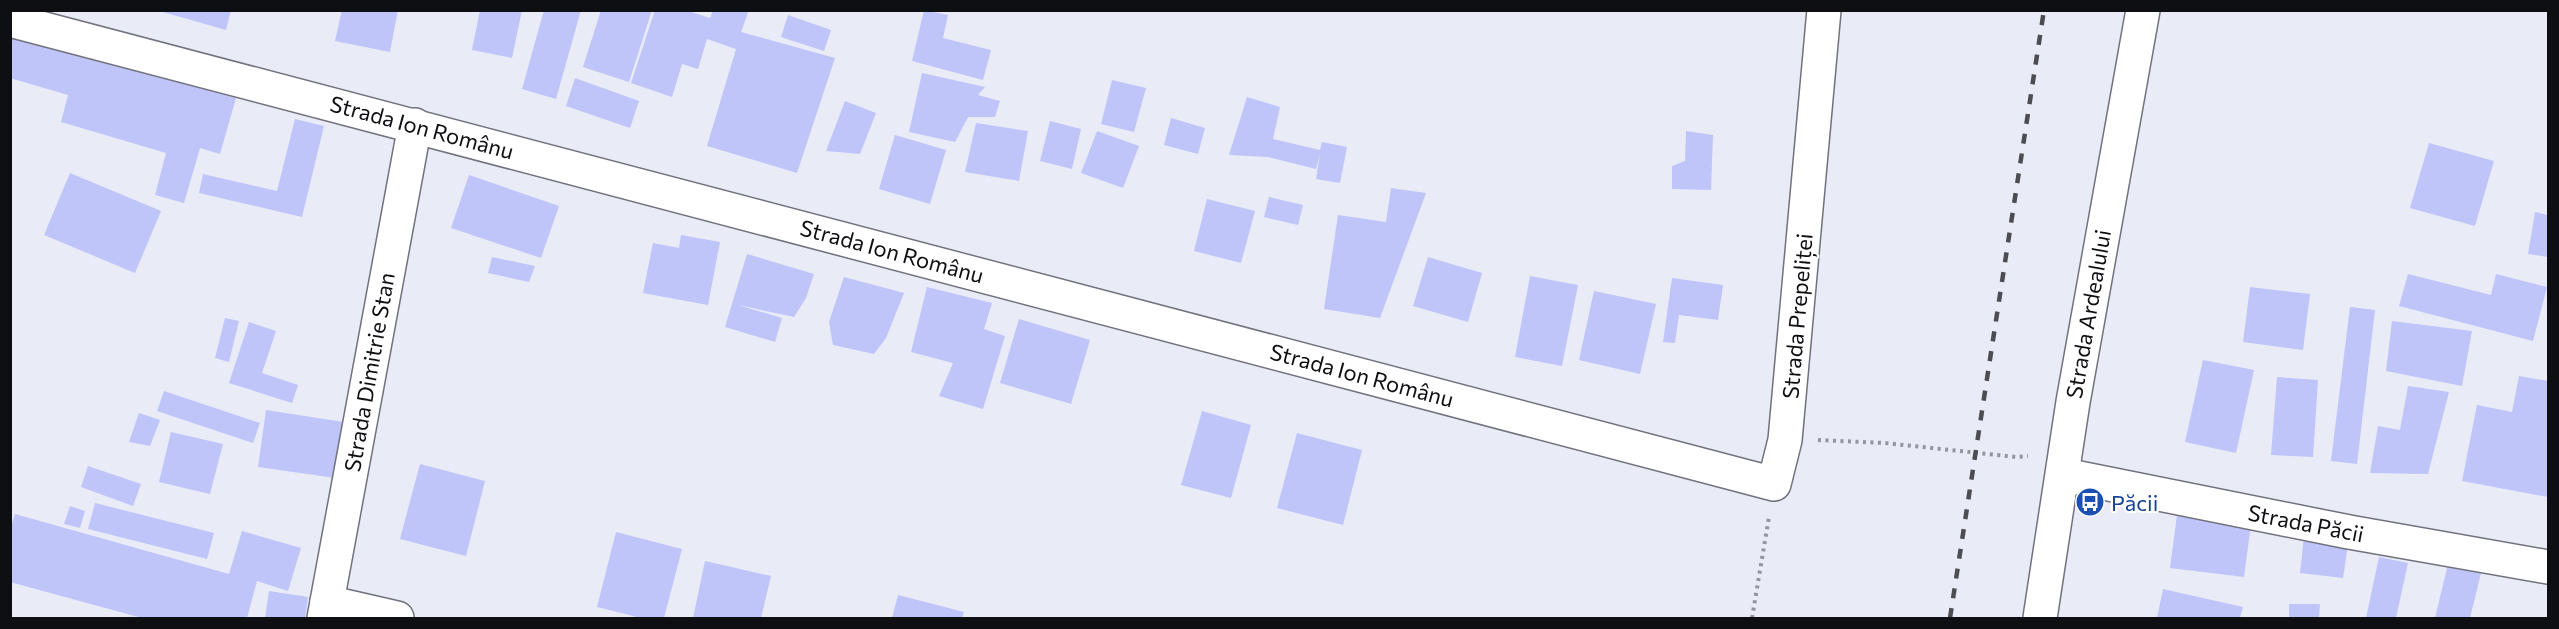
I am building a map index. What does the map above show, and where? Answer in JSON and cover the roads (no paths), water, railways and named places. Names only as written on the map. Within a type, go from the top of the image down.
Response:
[{"type":"street","name":"Strada Prepeliței","points":[[1774,484],[1785,440],[1824,10]]},
{"type":"street","name":"Strada Ardealului","points":[[2040,618],[2064,475],[2073,402],[2143,10]]},
{"type":"street","name":"Strada Ion Românu","points":[[10,20],[1774,484]]},
{"type":"street","name":"Strada Dimitrie Stan","points":[[325,610],[415,125]]},
{"type":"street","name":"Strada Păcii","points":[[2064,475],[2349,532],[2548,567]]},
{"type":"street","points":[[325,610],[397,618]]},
{"type":"railway","points":[[1950,618],[2044,10]]},
{"type":"place","name":"Păcii","points":[[2090,502]]}]
